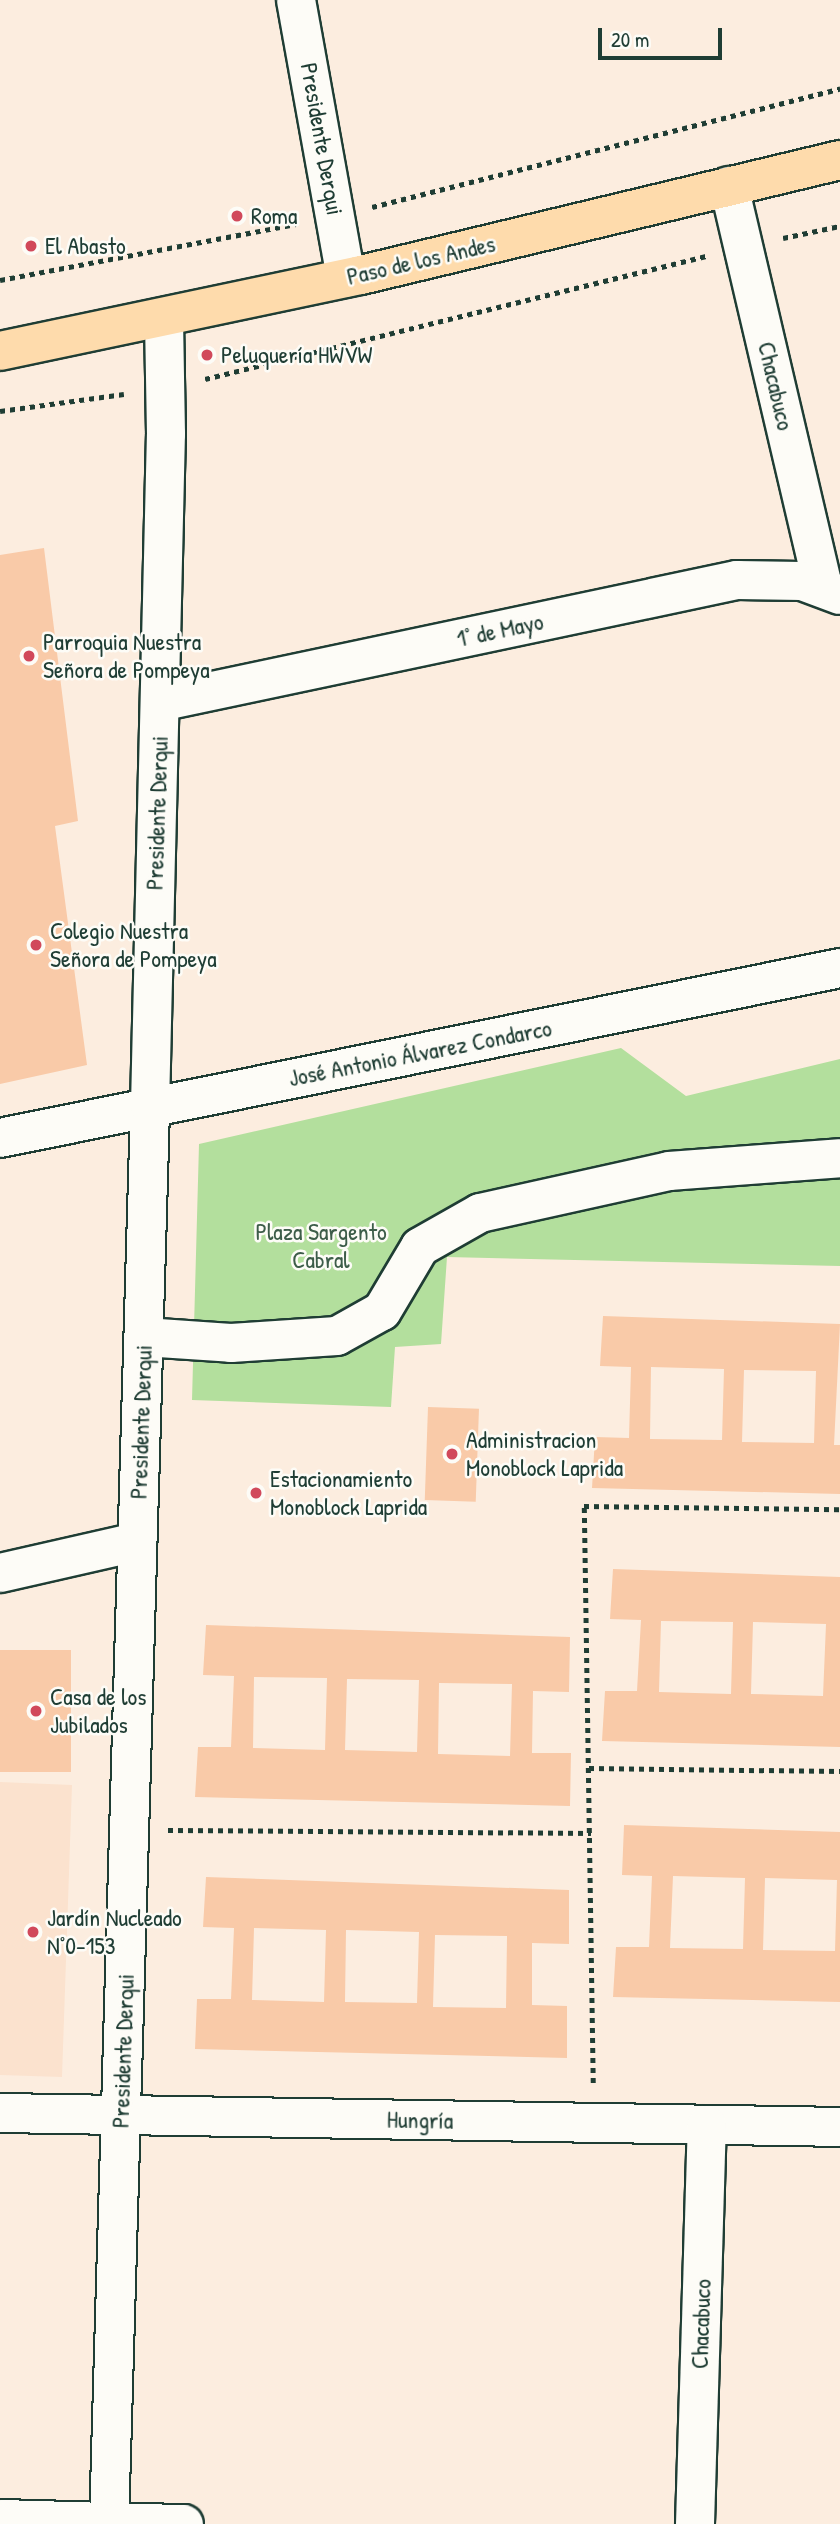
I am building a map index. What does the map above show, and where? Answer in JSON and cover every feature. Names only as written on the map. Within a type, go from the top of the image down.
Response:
[{"type":"main road","name":"Paso de los Andes","points":[[0,351],[164,319],[346,278],[840,160]]},
{"type":"street","name":"Presidente Derqui","points":[[296,0],[346,278]]},
{"type":"street","name":"Chacabuco","points":[[729,186],[832,590]]},
{"type":"street","name":"Presidente Derqui","points":[[109,2523],[150,1106],[166,388],[164,319]]},
{"type":"street","name":"1° de Mayo","points":[[160,702],[737,580],[780,579],[832,590]]},
{"type":"street","name":"José Antonio Álvarez Condarco","points":[[0,1138],[840,968]]},
{"type":"street","points":[[144,1338],[231,1343],[337,1336],[382,1311],[420,1247],[480,1213],[669,1171],[840,1158]]},
{"type":"street","points":[[0,1573],[137,1542]]},
{"type":"street","name":"Hungría","points":[[0,2113],[840,2127]]},
{"type":"street","name":"Chacabuco","points":[[695,2524],[707,2125]]},
{"type":"street","points":[[0,2519],[184,2524]]},
{"type":"path","points":[[0,280],[336,216],[840,89]]},
{"type":"path","points":[[0,411],[166,388],[840,226]]},
{"type":"path","points":[[594,2122],[584,1506],[840,1509]]},
{"type":"path","points":[[589,1768],[840,1771]]},
{"type":"path","points":[[130,1829],[591,1833]]},
{"type":"shaded area","points":[[0,1782],[72,1785],[62,2077],[0,2075]]},
{"type":"green space","name":"Plaza Sargento Cabral","points":[[621,1048],[686,1096],[840,1059],[840,1266],[447,1257],[441,1344],[395,1347],[391,1407],[192,1400],[199,1144]]},
{"type":"building","name":"Colegio Nuestra Señora de Pompeya","points":[[44,548],[78,821],[55,826],[87,1065],[0,1084],[0,555]]},
{"type":"building","points":[[603,1316],[840,1324],[834,1445],[840,1445],[840,1494],[592,1488],[595,1437],[629,1438],[631,1367],[600,1366]],"holes":[[[651,1367],[724,1369],[722,1440],[650,1439]],[[744,1370],[816,1371],[814,1443],[742,1442]]]},
{"type":"building","name":"Administracion Monoblock Laprida","points":[[428,1407],[479,1409],[476,1502],[425,1500]]},
{"type":"building","points":[[613,1569],[840,1577],[840,1747],[602,1741],[605,1691],[637,1691],[641,1620],[610,1619]],"holes":[[[661,1621],[733,1622],[731,1694],[659,1692]],[[753,1622],[826,1624],[823,1696],[751,1694]]]},
{"type":"building","points":[[206,1625],[570,1637],[569,1692],[533,1691],[532,1753],[571,1753],[570,1806],[195,1797],[198,1747],[231,1747],[234,1676],[203,1675]],"holes":[[[254,1677],[327,1678],[325,1750],[253,1748]],[[347,1679],[419,1680],[417,1752],[345,1750]],[[439,1683],[512,1684],[510,1756],[438,1754]]]},
{"type":"building","name":"Casa de los Jubilados","points":[[0,1650],[71,1650],[71,1772],[0,1772]]},
{"type":"building","points":[[624,1825],[840,1832],[840,2002],[613,1997],[616,1947],[649,1947],[652,1876],[622,1875]],"holes":[[[673,1876],[745,1878],[743,1949],[670,1948]],[[765,1878],[837,1880],[835,1951],[763,1950]]]},
{"type":"building","points":[[206,1877],[569,1890],[569,1944],[532,1943],[532,2005],[567,2006],[567,2058],[195,2049],[197,1999],[231,1999],[234,1928],[203,1927]],"holes":[[[254,1928],[326,1930],[324,2002],[252,2000]],[[346,1930],[419,1932],[417,2003],[345,2002]],[[435,1935],[507,1936],[506,2008],[433,2007]]]},
{"type":"place","name":"Roma","points":[[237,216]]},
{"type":"place","name":"El Abasto","points":[[31,246]]},
{"type":"place","name":"Peluquería HWVW","points":[[207,355]]},
{"type":"place","name":"Parroquia Nuestra Señora de Pompeya","points":[[29,656]]},
{"type":"place","name":"Colegio Nuestra Señora de Pompeya","points":[[36,945]]},
{"type":"place","name":"Administracion Monoblock Laprida","points":[[452,1454]]},
{"type":"place","name":"Estacionamiento Monoblock Laprida","points":[[256,1493]]},
{"type":"place","name":"Casa de los Jubilados","points":[[36,1711]]},
{"type":"place","name":"Jardín Nucleado N°0-153","points":[[33,1932]]}]
